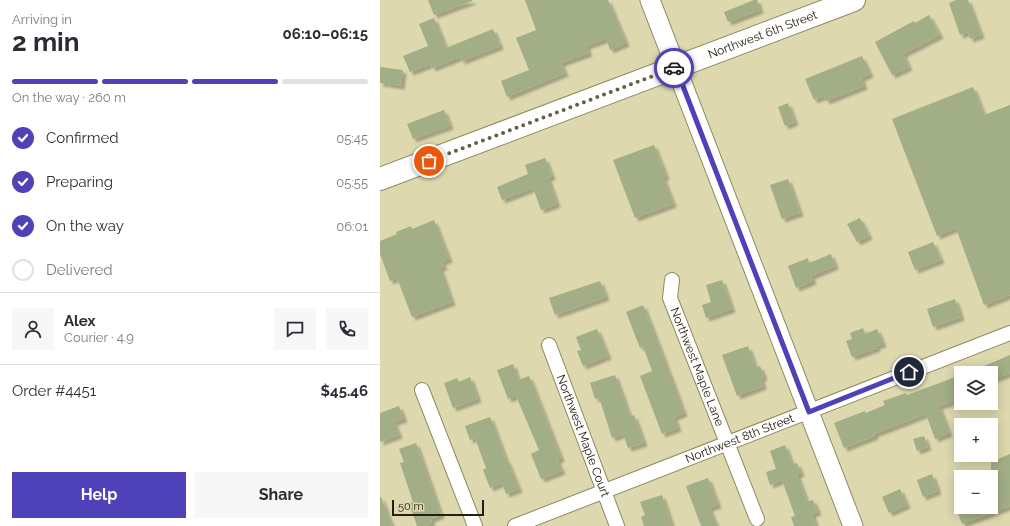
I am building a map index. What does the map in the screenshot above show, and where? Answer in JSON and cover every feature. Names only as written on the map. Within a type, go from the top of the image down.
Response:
[{"type":"main road","points":[[650,0],[853,526]]},
{"type":"main road","name":"Northwest 6th Street","points":[[380,179],[854,0]]},
{"type":"street","name":"Northwest Maple Lane","points":[[672,280],[670,298],[757,519]]},
{"type":"street","name":"Northwest 8th Street","points":[[515,526],[1010,333]]},
{"type":"street","name":"Northwest Maple Court","points":[[548,345],[617,526]]},
{"type":"street","points":[[422,390],[475,526]]},
{"type":"building","points":[[428,0],[472,0],[472,1],[434,15]]},
{"type":"building","points":[[525,0],[608,0],[626,43],[610,50],[606,39],[586,46],[589,53],[561,63],[565,73],[507,97],[501,81],[529,70],[516,38],[536,30]]},
{"type":"building","points":[[757,0],[760,10],[728,22],[724,12]]},
{"type":"building","points":[[956,0],[968,0],[981,35],[970,39],[968,32],[960,35],[949,3]]},
{"type":"building","points":[[929,15],[940,35],[903,54],[909,67],[892,75],[875,42],[914,21],[915,23]]},
{"type":"building","points":[[434,18],[446,48],[493,29],[500,46],[462,61],[460,57],[432,68],[431,64],[410,72],[403,56],[428,46],[419,24]]},
{"type":"building","points":[[862,56],[870,74],[861,78],[864,86],[826,101],[824,96],[814,100],[805,79]]},
{"type":"building","points":[[380,67],[403,70],[401,86],[380,83]]},
{"type":"building","points":[[973,87],[984,115],[1010,105],[1010,295],[984,305],[956,228],[937,236],[892,119]]},
{"type":"building","points":[[788,103],[795,122],[785,126],[778,107]]},
{"type":"building","points":[[444,110],[450,126],[413,139],[407,124]]},
{"type":"building","points":[[654,145],[666,176],[663,177],[673,204],[635,218],[613,160]]},
{"type":"building","points":[[545,158],[552,176],[548,178],[557,204],[541,210],[533,188],[502,200],[497,187],[528,174],[525,165]]},
{"type":"building","points":[[788,179],[800,213],[782,219],[770,185]]},
{"type":"building","points":[[860,218],[869,236],[857,242],[847,224]]},
{"type":"building","points":[[434,220],[449,259],[442,262],[444,267],[440,268],[452,302],[412,317],[397,278],[390,281],[380,254],[380,241],[411,226],[412,229]]},
{"type":"building","points":[[933,242],[941,260],[915,270],[908,252]]},
{"type":"building","points":[[831,254],[835,266],[811,276],[813,281],[796,288],[788,266],[808,258],[809,263]]},
{"type":"building","points":[[722,280],[732,309],[706,318],[702,305],[711,302],[706,285]]},
{"type":"building","points":[[600,281],[606,297],[555,315],[549,298]]},
{"type":"building","points":[[955,299],[961,317],[933,327],[927,309]]},
{"type":"building","points":[[643,305],[684,413],[674,417],[678,428],[662,434],[640,376],[652,371],[643,346],[640,348],[626,312]]},
{"type":"building","points":[[863,328],[865,334],[877,329],[883,344],[876,346],[877,348],[852,357],[846,341],[852,339],[850,333]]},
{"type":"building","points":[[597,329],[608,356],[583,366],[577,351],[581,350],[576,337]]},
{"type":"building","points":[[748,346],[756,368],[760,366],[764,377],[761,378],[763,386],[737,396],[722,355]]},
{"type":"building","points":[[1010,355],[1010,373],[998,377],[998,366],[984,366]]},
{"type":"building","points":[[513,364],[518,380],[529,376],[561,458],[557,460],[562,471],[541,479],[531,454],[539,450],[516,396],[508,399],[497,370]]},
{"type":"building","points":[[615,375],[630,417],[634,415],[644,443],[628,448],[623,434],[612,438],[599,397],[595,399],[590,383]]},
{"type":"building","points":[[470,377],[478,399],[453,408],[444,383],[457,378],[459,382]]},
{"type":"building","points":[[954,378],[954,401],[939,406],[949,433],[935,439],[926,414],[874,434],[875,436],[844,448],[834,423],[865,411],[866,413],[885,405],[883,401],[906,393],[907,395]]},
{"type":"building","points":[[399,406],[404,419],[394,422],[399,435],[380,442],[380,413]]},
{"type":"building","points":[[490,417],[506,460],[519,489],[506,494],[502,483],[490,488],[483,470],[486,468],[475,438],[470,440],[465,426]]},
{"type":"building","points":[[924,436],[928,447],[917,451],[913,439]]},
{"type":"building","points":[[416,443],[441,515],[431,519],[432,523],[424,526],[417,526],[409,503],[413,502],[400,463],[404,462],[399,449]]},
{"type":"building","points":[[785,445],[792,464],[797,463],[801,473],[797,475],[807,502],[813,500],[818,512],[812,514],[816,526],[794,526],[791,517],[795,516],[782,480],[770,485],[766,472],[776,469],[770,451]]},
{"type":"building","points":[[1010,454],[1010,506],[998,510],[998,470],[991,470],[991,462],[998,462],[998,459]]},
{"type":"building","points":[[932,474],[938,491],[923,497],[917,480]]},
{"type":"building","points":[[708,478],[718,505],[709,508],[717,526],[701,526],[686,486]]},
{"type":"building","points":[[900,489],[907,505],[889,513],[882,497]]},
{"type":"building","points":[[662,495],[672,526],[644,526],[641,517],[645,515],[640,502]]},
{"type":"building","points":[[381,497],[392,526],[380,526]]},
{"type":"building","points":[[958,514],[989,514],[962,524]]},
{"type":"way so far","points":[[429,161],[674,68]]},
{"type":"route","points":[[674,68],[676,68],[809,412],[909,372]]}]
